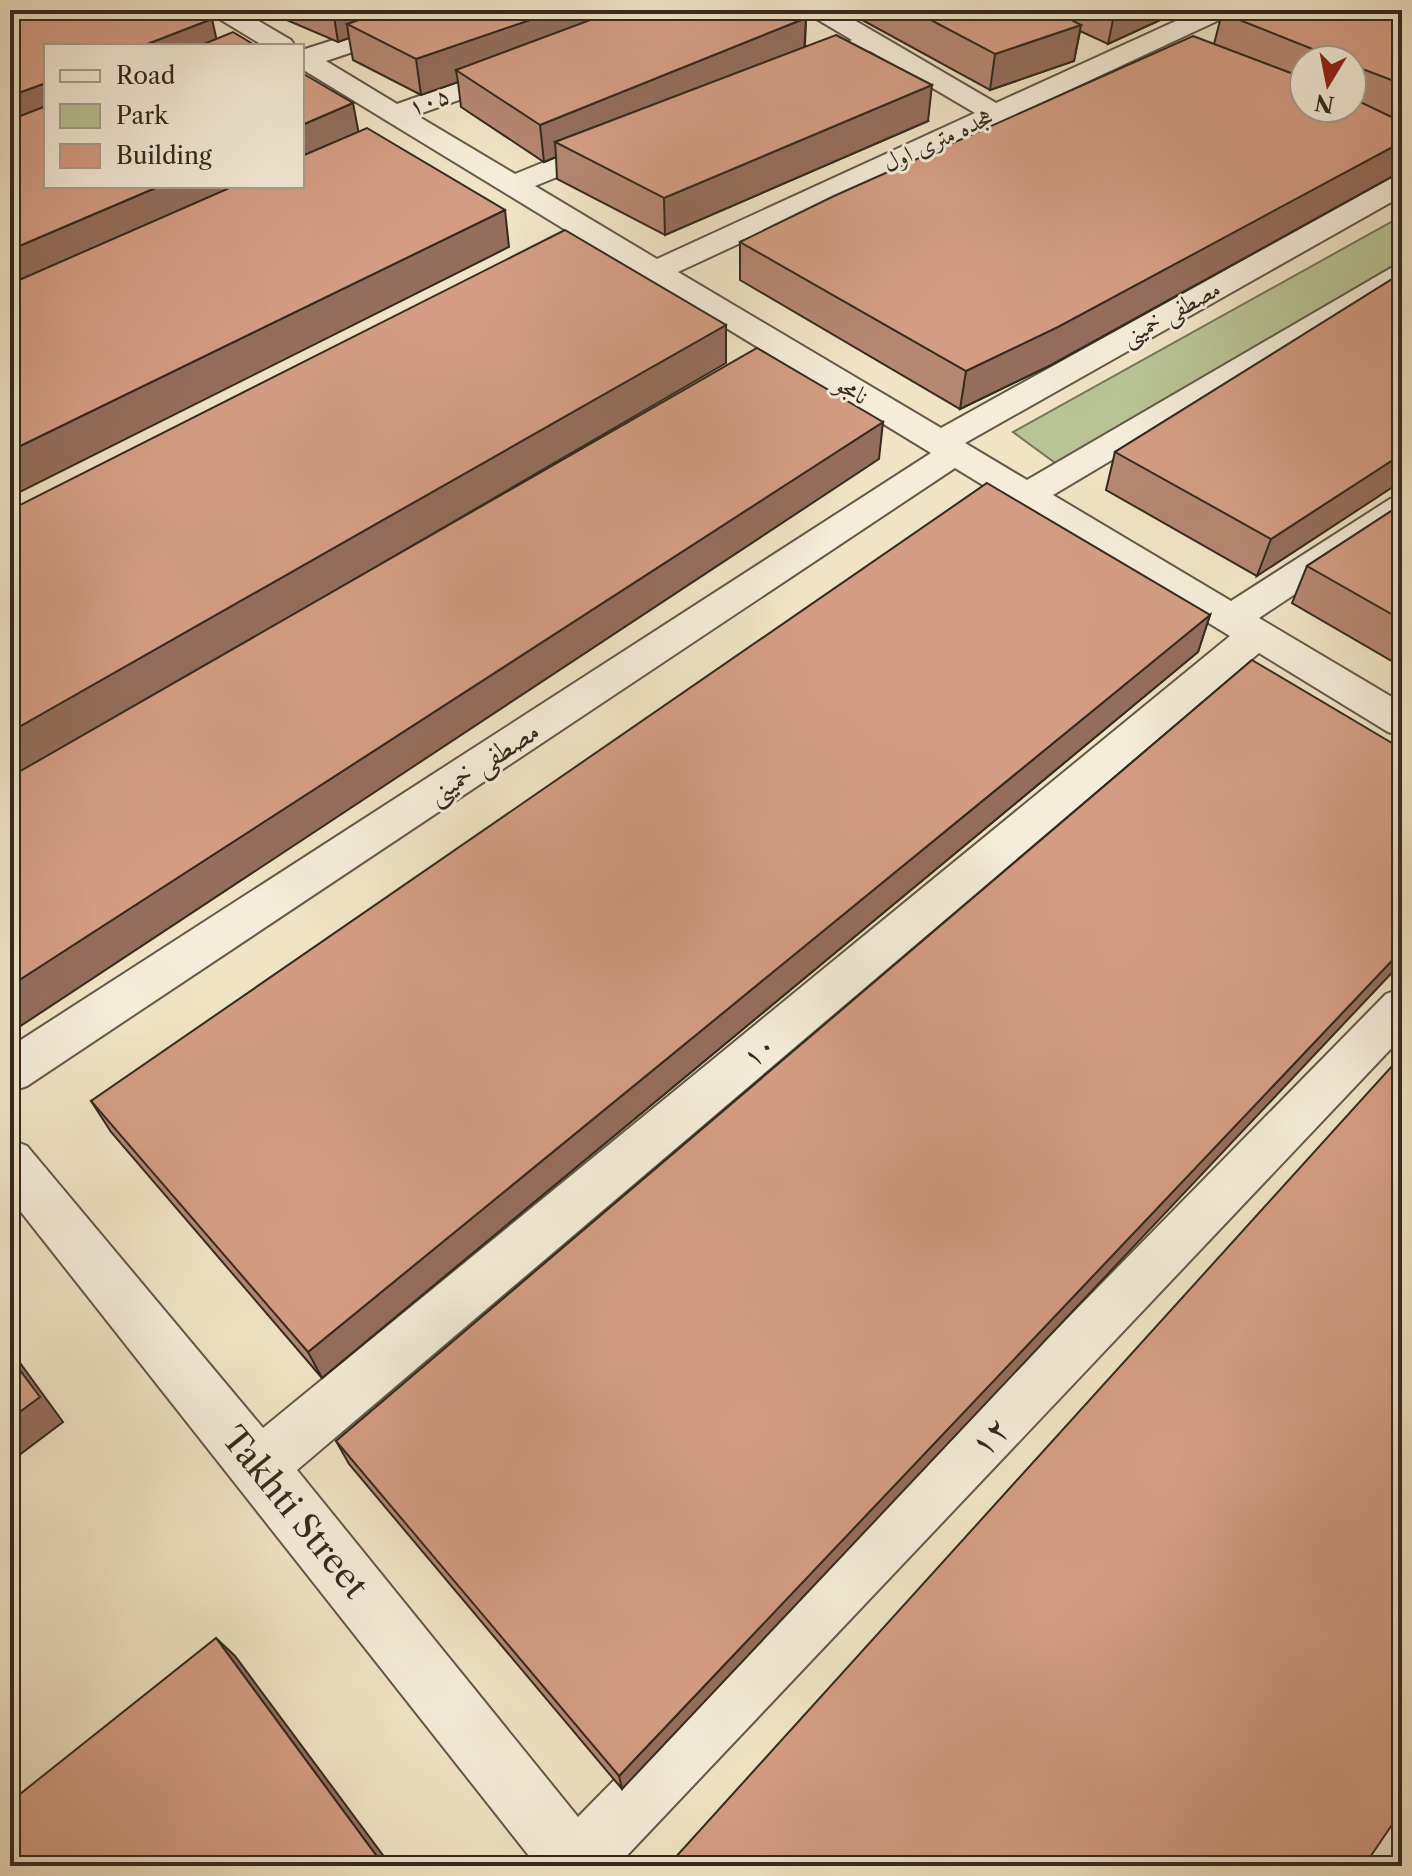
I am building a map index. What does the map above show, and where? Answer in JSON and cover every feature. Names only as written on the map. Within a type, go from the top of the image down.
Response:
[{"type":"street","points":[[230,15],[263,10]]},
{"type":"street","points":[[304,45],[453,10]]},
{"type":"street","points":[[819,10],[995,114]]},
{"type":"street","name":"هجده متری اول","points":[[655,271],[1221,10]]},
{"type":"street","name":"نامجو","points":[[230,15],[275,44]]},
{"type":"street","points":[[1163,36],[1191,48]]},
{"type":"street","points":[[786,76],[872,41]]},
{"type":"street","points":[[1080,47],[1108,61]]},
{"type":"street","name":"۱۰۵","points":[[398,127],[542,62]]},
{"type":"street","name":"نامجو","points":[[304,64],[398,127],[512,185],[572,235],[655,271],[767,355],[948,448],[1402,722]]},
{"type":"street","points":[[512,185],[641,133]]},
{"type":"street","name":"مصطفی خمینی","points":[[10,1072],[948,448],[1402,184]]},
{"type":"street","points":[[1027,495],[1402,274]]},
{"type":"street","name":"۱۰","points":[[259,1466],[1244,627],[1402,507]]},
{"type":"street","name":"۱۲","points":[[576,1865],[1402,1007]]},
{"type":"street","name":"Takhti Street","points":[[10,1161],[259,1466],[576,1865]]},
{"type":"street","points":[[1389,1866],[1402,1848]]},
{"type":"green space","points":[[1402,216],[1402,265],[1058,465],[1013,432]]},
{"type":"building","points":[[10,10],[198,10],[212,19],[147,44],[44,44],[44,84],[10,96]]},
{"type":"building","points":[[389,10],[559,10],[416,59],[347,24]]},
{"type":"building","points":[[617,10],[791,10],[806,18],[540,125],[456,70]]},
{"type":"building","points":[[912,10],[1053,10],[1081,25],[995,54]]},
{"type":"building","points":[[1228,10],[1402,10],[1402,84],[1368,71],[1368,44],[1300,44],[1222,13]]},
{"type":"building","points":[[233,32],[253,44],[204,44]]},
{"type":"building","points":[[836,35],[932,85],[664,198],[555,142]]},
{"type":"building","points":[[1193,36],[1288,72],[1288,124],[1368,124],[1368,106],[1402,122],[1402,142],[1058,327],[966,371],[740,242],[834,196]]},
{"type":"building","points":[[304,74],[353,103],[304,124]]},
{"type":"building","points":[[44,107],[44,188],[155,188],[10,250],[10,120]]},
{"type":"building","points":[[367,128],[505,210],[10,451],[10,284],[229,188],[304,188],[304,155]]},
{"type":"building","points":[[565,230],[726,325],[10,732],[10,510]]},
{"type":"building","points":[[1402,273],[1402,454],[1271,539],[1115,452]]},
{"type":"building","points":[[757,348],[883,422],[10,986],[10,777]]},
{"type":"building","points":[[987,483],[1210,615],[308,1352],[91,1101]]},
{"type":"building","points":[[1402,504],[1402,620],[1307,566]]},
{"type":"building","points":[[1252,660],[1402,749],[1402,950],[619,1776],[336,1441]]},
{"type":"building","points":[[1402,1055],[1402,1810],[1364,1866],[678,1866],[673,1860]]},
{"type":"building","points":[[10,1357],[40,1397],[10,1419]]},
{"type":"building","points":[[216,1638],[384,1866],[10,1866],[10,1802]]}]
